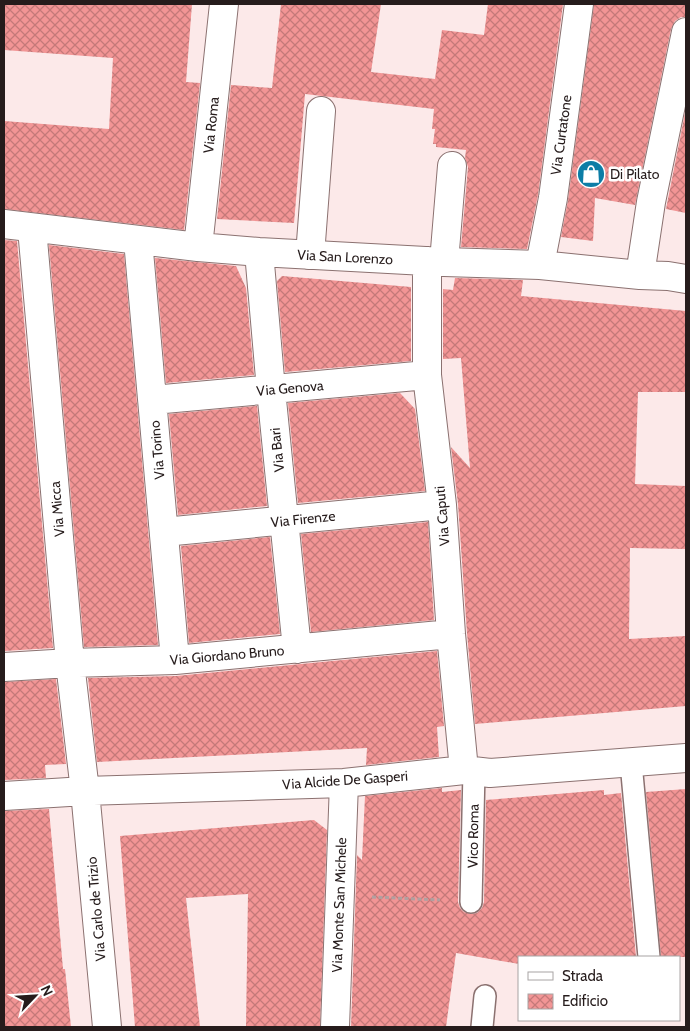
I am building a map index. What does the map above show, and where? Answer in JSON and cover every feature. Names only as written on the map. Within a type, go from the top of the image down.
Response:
[{"type":"street","name":"Via Roma","points":[[198,247],[224,4]]},
{"type":"street","name":"Via Curtatone","points":[[540,265],[553,198],[579,4]]},
{"type":"street","points":[[640,275],[651,202],[686,32]]},
{"type":"street","points":[[310,255],[321,111]]},
{"type":"street","name":"Via Caputi","points":[[452,166],[436,262],[427,375],[442,505],[451,634],[469,770]]},
{"type":"street","name":"Via San Lorenzo","points":[[4,224],[198,247],[259,252],[436,262],[540,265],[686,278]]},
{"type":"street","name":"Via Micca","points":[[32,228],[70,663],[86,791]]},
{"type":"street","name":"Via Torino","points":[[138,240],[175,660]]},
{"type":"street","name":"Via Bari","points":[[259,252],[297,649]]},
{"type":"street","name":"Via Genova","points":[[153,400],[427,375]]},
{"type":"street","name":"Via Firenze","points":[[164,532],[442,505]]},
{"type":"street","name":"Via Giordano Bruno","points":[[4,667],[175,660],[451,634]]},
{"type":"street","name":"Via Alcide De Gasperi","points":[[4,796],[86,791],[344,782],[469,770],[490,773],[686,758]]},
{"type":"street","name":"Via Monte San Michele","points":[[335,1027],[344,782]]},
{"type":"street","name":"Via Carlo de Trizio","points":[[86,791],[107,1027]]},
{"type":"lane","points":[[632,763],[649,956]]},
{"type":"lane","name":"Vico Roma","points":[[469,770],[471,902]]},
{"type":"lane","points":[[482,1027],[485,996]]},
{"type":"path","points":[[371,897],[471,902]]},
{"type":"building","points":[[4,4],[192,4],[186,82],[200,83],[184,230],[4,209],[4,121],[109,129],[113,58],[4,50]]},
{"type":"building","points":[[281,4],[381,4],[371,72],[435,79],[442,30],[484,35],[488,4],[563,4],[538,195],[527,249],[461,247],[468,167],[465,158],[466,150],[436,147],[436,144],[433,144],[435,129],[432,129],[434,109],[305,94],[294,223],[217,219],[231,85],[272,88]]},
{"type":"building","points":[[594,4],[686,4],[686,17],[681,17],[675,21],[671,29],[635,205],[595,198],[593,241],[561,237],[568,200]]},
{"type":"building","points":[[686,108],[686,213],[666,209]]},
{"type":"building","points":[[4,240],[17,241],[53,648],[4,651]]},
{"type":"building","points":[[49,245],[124,254],[158,645],[84,647]]},
{"type":"building","points":[[155,258],[236,266],[246,288],[254,375],[166,383]]},
{"type":"building","points":[[282,276],[411,287],[411,361],[285,372],[277,281]]},
{"type":"building","points":[[455,278],[523,280],[521,296],[686,311],[686,392],[638,392],[635,484],[686,486],[686,549],[630,548],[629,639],[686,636],[686,706],[475,724],[458,504],[451,447],[470,468],[461,358],[443,359],[443,289],[453,290]]},
{"type":"building","points":[[400,393],[415,409],[425,491],[298,503],[288,403]]},
{"type":"building","points":[[257,406],[267,506],[178,515],[169,414]]},
{"type":"building","points":[[428,522],[434,620],[311,632],[301,534]]},
{"type":"building","points":[[270,537],[280,634],[189,643],[181,546]]},
{"type":"building","points":[[437,651],[444,726],[437,727],[439,757],[366,765],[367,748],[97,762],[88,678],[176,676]]},
{"type":"building","points":[[56,679],[66,764],[45,765],[46,778],[4,780],[4,682]]},
{"type":"building","points":[[442,788],[442,792],[461,790],[458,902],[464,912],[470,914],[477,913],[482,908],[484,902],[486,800],[604,790],[604,795],[621,793],[636,956],[518,956],[518,964],[456,953],[446,1027],[351,1027],[357,855],[362,860],[365,796]]},
{"type":"building","points":[[686,789],[686,957],[661,956],[646,792]]},
{"type":"building","points":[[49,809],[63,969],[65,969],[71,1027],[4,1027],[4,811]]},
{"type":"building","points":[[314,820],[327,830],[320,1027],[246,1027],[248,894],[186,898],[200,1027],[135,1027],[120,836]]},
{"type":"place","name":"Di Pilato","points":[[591,174]]}]
